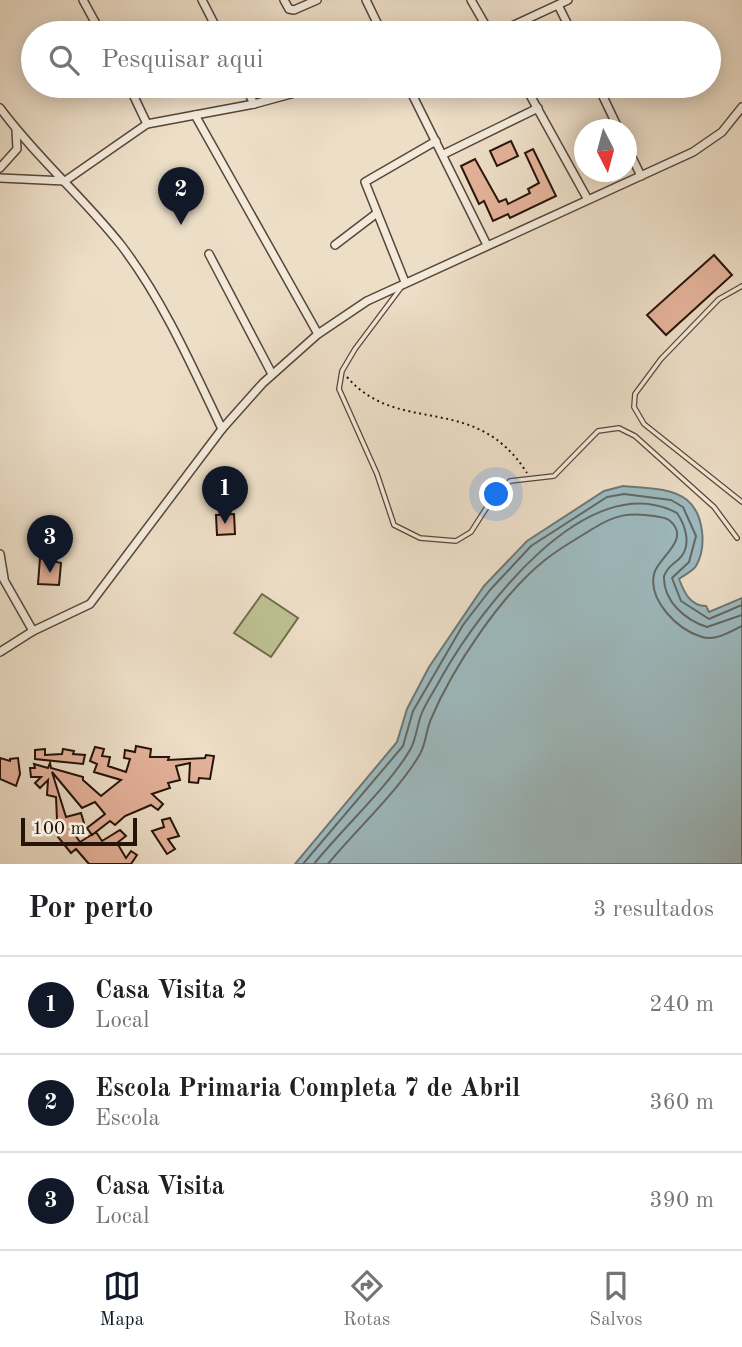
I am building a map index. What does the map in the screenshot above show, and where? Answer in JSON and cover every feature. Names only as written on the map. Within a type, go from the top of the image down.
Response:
[{"type":"street","points":[[83,0],[94,21]]},
{"type":"street","points":[[202,0],[213,21]]},
{"type":"street","points":[[284,0],[289,9],[294,10],[317,0]]},
{"type":"street","points":[[366,0],[376,21]]},
{"type":"street","points":[[471,0],[483,21]]},
{"type":"street","points":[[523,21],[568,0]]},
{"type":"street","points":[[558,5],[566,21]]},
{"type":"street","points":[[135,98],[148,124]]},
{"type":"street","points":[[251,98],[254,104]]},
{"type":"street","points":[[0,178],[65,181],[148,124],[276,98]]},
{"type":"street","points":[[414,98],[487,245]]},
{"type":"street","points":[[532,98],[587,198]]},
{"type":"street","points":[[604,98],[614,119]]},
{"type":"street","points":[[0,652],[33,631],[90,604],[222,429],[272,374],[318,334],[367,301],[405,282],[708,143],[722,132],[742,107]]},
{"type":"street","points":[[0,108],[16,130],[122,246],[178,335],[222,429]]},
{"type":"street","points":[[444,154],[538,108]]},
{"type":"street","points":[[195,115],[318,334]]},
{"type":"street","points":[[0,168],[17,149],[16,130]]},
{"type":"street","points":[[405,282],[365,186],[367,178],[436,141]]},
{"type":"street","points":[[637,168],[641,176]]},
{"type":"street","points":[[335,245],[376,213]]},
{"type":"street","points":[[209,254],[272,374]]},
{"type":"street","points":[[0,554],[5,582]]},
{"type":"street","points":[[0,573],[33,631]]},
{"type":"lane","points":[[405,282],[369,327],[342,371],[339,389],[377,474],[394,525],[421,538],[456,541],[471,532],[503,486],[516,478],[554,475],[598,431],[620,428],[635,436],[714,507],[737,538]]},
{"type":"lane","points":[[742,286],[719,299],[661,359],[635,394],[634,407],[644,424],[742,502]]},
{"type":"path","points":[[342,371],[358,390],[385,406],[463,421],[492,434],[531,478]]},
{"type":"green space","points":[[262,594],[298,618],[271,657],[234,633]]},
{"type":"water","points":[[623,486],[673,493],[693,506],[702,531],[702,550],[695,568],[679,579],[692,601],[706,606],[709,612],[742,598],[742,864],[295,864],[397,742],[407,709],[429,667],[484,586],[527,541],[604,491]]},
{"type":"building","points":[[511,141],[518,156],[497,166],[490,151]]},
{"type":"building","points":[[533,149],[556,196],[510,218],[508,214],[493,221],[484,201],[479,204],[461,166],[475,159],[499,202],[506,199],[508,204],[530,193],[528,189],[539,183],[525,153]]},
{"type":"building","points":[[714,255],[732,275],[666,335],[647,315]]},
{"type":"building","points":[[234,514],[235,534],[217,535],[216,515]]},
{"type":"building","points":[[40,558],[61,563],[59,585],[38,584]]},
{"type":"building","points":[[136,746],[151,749],[150,757],[169,757],[168,760],[214,756],[210,779],[199,778],[198,783],[189,782],[190,763],[176,766],[180,780],[168,783],[170,788],[152,794],[163,804],[158,810],[151,805],[125,816],[115,825],[110,821],[95,832],[102,841],[120,830],[126,836],[117,843],[126,858],[131,851],[137,855],[131,864],[89,864],[76,849],[71,853],[58,837],[65,829],[57,820],[56,797],[47,795],[48,780],[40,788],[35,783],[41,777],[31,777],[30,768],[35,768],[34,764],[48,768],[50,763],[51,768],[83,777],[101,796],[121,780],[94,772],[97,764],[90,761],[95,747],[104,749],[102,756],[110,757],[108,766],[126,772],[130,759],[124,758],[125,750],[135,752]],"holes":[[[52,772],[82,808],[95,802],[105,814],[87,828],[92,835],[80,842],[73,832],[84,823],[81,813],[66,817]]]},
{"type":"building","points":[[45,749],[45,755],[62,754],[63,749],[74,751],[73,754],[85,755],[83,764],[35,759],[35,750]]},
{"type":"building","points":[[0,758],[10,761],[18,758],[20,774],[16,786],[0,779]]},
{"type":"building","points":[[170,818],[179,836],[168,839],[175,849],[167,854],[152,831],[164,827],[162,820]]},
{"type":"place","name":"Escola Primaria Completa 7 de Abril","points":[[181,225]]},
{"type":"place","name":"Casa Visita 2","points":[[225,524]]},
{"type":"place","name":"Casa Visita","points":[[50,573]]}]
